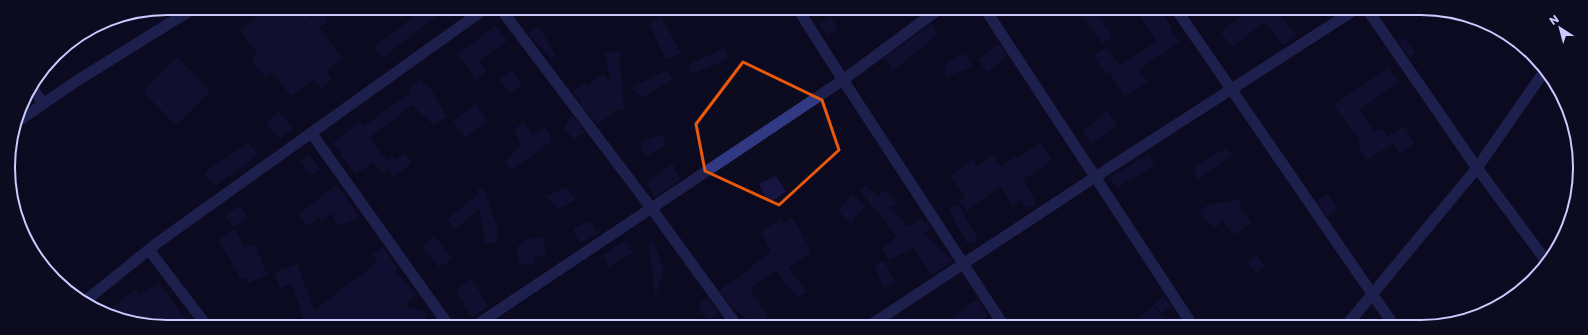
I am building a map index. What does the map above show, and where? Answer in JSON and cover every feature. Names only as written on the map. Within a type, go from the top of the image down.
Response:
[{"type":"street","points":[[23,118],[183,15]]},
{"type":"street","points":[[89,298],[149,250],[312,134],[473,15]]},
{"type":"street","points":[[505,15],[652,209],[733,320]]},
{"type":"street","points":[[802,15],[1000,320]]},
{"type":"street","points":[[484,320],[843,80],[931,15]]},
{"type":"street","points":[[989,15],[1189,320]]},
{"type":"street","points":[[1180,15],[1390,320]]},
{"type":"street","points":[[878,320],[964,265],[1095,177],[1347,15]]},
{"type":"street","points":[[1371,15],[1478,168],[1543,257]]},
{"type":"street","points":[[1351,320],[1478,168],[1541,76]]},
{"type":"street","points":[[35,92],[43,104]]},
{"type":"street","points":[[312,134],[445,320]]},
{"type":"street","points":[[149,250],[202,320]]},
{"type":"highlighted area","points":[[743,62],[822,100],[839,150],[779,205],[705,171],[696,124]]},
{"type":"building","points":[[260,15],[308,15],[311,19],[316,15],[324,15],[328,21],[319,28],[343,59],[326,71],[332,79],[321,88],[314,79],[291,96],[272,72],[265,77],[251,59],[258,54],[240,30]]},
{"type":"building","points":[[416,15],[438,15],[382,58],[374,47]]},
{"type":"building","points":[[1081,15],[1098,15],[1112,36],[1103,44]]},
{"type":"building","points":[[1139,15],[1164,15],[1172,28],[1170,29],[1180,42],[1138,70],[1148,82],[1124,96],[1109,71],[1106,74],[1093,55],[1106,48],[1119,65],[1157,42]]},
{"type":"building","points":[[1243,15],[1279,15],[1296,35],[1283,45],[1265,22],[1232,47],[1221,32]]},
{"type":"building","points":[[661,17],[681,53],[666,60],[649,23]]},
{"type":"building","points":[[831,17],[837,28],[827,35],[819,24]]},
{"type":"building","points":[[931,24],[937,35],[893,70],[885,58]]},
{"type":"building","points":[[496,26],[507,41],[479,61],[487,71],[476,79],[457,54]]},
{"type":"building","points":[[538,26],[556,55],[551,59],[528,33]]},
{"type":"building","points":[[1405,38],[1415,52],[1409,57],[1399,42]]},
{"type":"building","points":[[999,44],[1007,56],[987,72],[978,60]]},
{"type":"building","points":[[724,48],[728,59],[692,74],[688,65]]},
{"type":"building","points":[[619,50],[624,109],[615,110],[615,107],[613,109],[616,112],[597,124],[580,103],[582,101],[574,92],[585,83],[588,86],[603,74],[610,81],[605,53]]},
{"type":"building","points":[[964,53],[972,66],[946,77],[945,65]]},
{"type":"building","points":[[177,57],[210,91],[176,125],[143,91]]},
{"type":"building","points":[[1388,68],[1399,82],[1359,110],[1375,132],[1382,128],[1392,144],[1367,160],[1357,143],[1360,142],[1334,105]]},
{"type":"building","points":[[512,70],[522,84],[510,93],[499,79]]},
{"type":"building","points":[[667,70],[672,80],[642,98],[631,88]]},
{"type":"building","points":[[421,79],[426,86],[428,85],[447,116],[434,125],[412,105],[369,138],[387,161],[392,156],[395,160],[405,153],[412,163],[394,177],[388,169],[382,173],[373,163],[355,174],[333,143],[361,121],[364,126],[411,92],[409,88]]},
{"type":"building","points":[[476,105],[487,122],[465,138],[453,120]]},
{"type":"building","points":[[1107,111],[1117,126],[1092,143],[1083,131]]},
{"type":"building","points":[[279,112],[293,128],[280,139],[266,123]]},
{"type":"building","points":[[572,115],[585,132],[574,139],[564,128]]},
{"type":"building","points":[[523,122],[533,136],[545,127],[552,140],[513,170],[505,163],[521,144],[514,130]]},
{"type":"building","points":[[1404,126],[1415,144],[1400,154],[1388,137]]},
{"type":"building","points":[[661,134],[666,145],[646,157],[640,143]]},
{"type":"building","points":[[248,142],[258,155],[215,186],[204,173]]},
{"type":"building","points":[[1041,143],[1052,160],[1023,180],[1037,204],[1025,208],[1022,199],[1012,205],[1000,186],[967,211],[959,202],[965,197],[951,176],[973,159],[978,166],[993,154],[1001,167],[1016,156],[1018,158]]},
{"type":"building","points":[[1227,148],[1231,156],[1196,180],[1195,166]]},
{"type":"building","points":[[309,154],[320,169],[311,175],[300,160]]},
{"type":"building","points":[[1149,155],[1154,166],[1117,187],[1109,177]]},
{"type":"building","points":[[673,164],[680,180],[655,197],[646,183]]},
{"type":"building","points":[[776,176],[786,192],[769,203],[759,184]]},
{"type":"building","points":[[337,185],[359,217],[338,226],[332,213],[322,221],[319,217],[306,226],[298,214]]},
{"type":"building","points":[[866,185],[877,196],[887,190],[896,204],[889,208],[909,227],[920,218],[931,228],[924,233],[952,261],[931,275],[913,248],[889,260],[882,249],[897,236],[860,191]]},
{"type":"building","points":[[565,187],[576,200],[556,209],[547,196]]},
{"type":"building","points":[[483,188],[498,229],[497,242],[485,244],[480,209],[454,229],[447,220],[478,194],[478,189]]},
{"type":"building","points":[[852,194],[866,206],[851,222],[838,211]]},
{"type":"building","points":[[1328,194],[1338,210],[1327,216],[1317,200]]},
{"type":"building","points":[[1239,199],[1241,211],[1252,222],[1234,235],[1223,221],[1215,228],[1198,213],[1208,205]]},
{"type":"building","points":[[958,204],[978,239],[972,243],[967,243],[949,209]]},
{"type":"building","points":[[239,206],[247,217],[234,227],[225,216]]},
{"type":"building","points":[[781,218],[783,224],[792,218],[812,252],[788,268],[807,292],[797,298],[775,270],[750,289],[768,316],[762,320],[748,320],[728,302],[719,290],[753,267],[752,266],[771,251],[761,232]]},
{"type":"building","points":[[591,221],[597,234],[580,243],[573,229]]},
{"type":"building","points":[[235,229],[245,249],[255,244],[267,275],[248,283],[246,276],[241,279],[218,239]]},
{"type":"building","points":[[435,236],[452,259],[439,267],[422,246]]},
{"type":"building","points":[[544,237],[545,255],[534,257],[533,264],[519,264],[516,248],[526,240]]},
{"type":"building","points":[[625,241],[633,252],[609,267],[603,255]]},
{"type":"building","points":[[653,241],[664,269],[655,297],[649,242]]},
{"type":"building","points":[[383,247],[398,269],[395,271],[417,294],[405,305],[427,313],[424,320],[305,320],[291,283],[280,288],[274,273],[297,264],[314,310],[378,262],[372,254]]},
{"type":"building","points":[[1256,254],[1265,266],[1256,273],[1248,263]]},
{"type":"building","points":[[884,261],[895,283],[884,288],[874,265]]},
{"type":"building","points":[[471,278],[488,306],[472,317],[456,291]]},
{"type":"building","points":[[159,283],[186,320],[148,319],[128,315],[110,308],[136,290],[140,296]]},
{"type":"building","points":[[1163,296],[1172,307],[1161,313],[1154,304]]},
{"type":"building","points":[[708,298],[718,312],[711,320],[709,320],[700,308],[700,303]]},
{"type":"building","points":[[978,300],[987,316],[983,320],[948,320],[968,307],[966,305]]},
{"type":"building","points":[[1154,306],[1165,320],[1136,320]]}]
